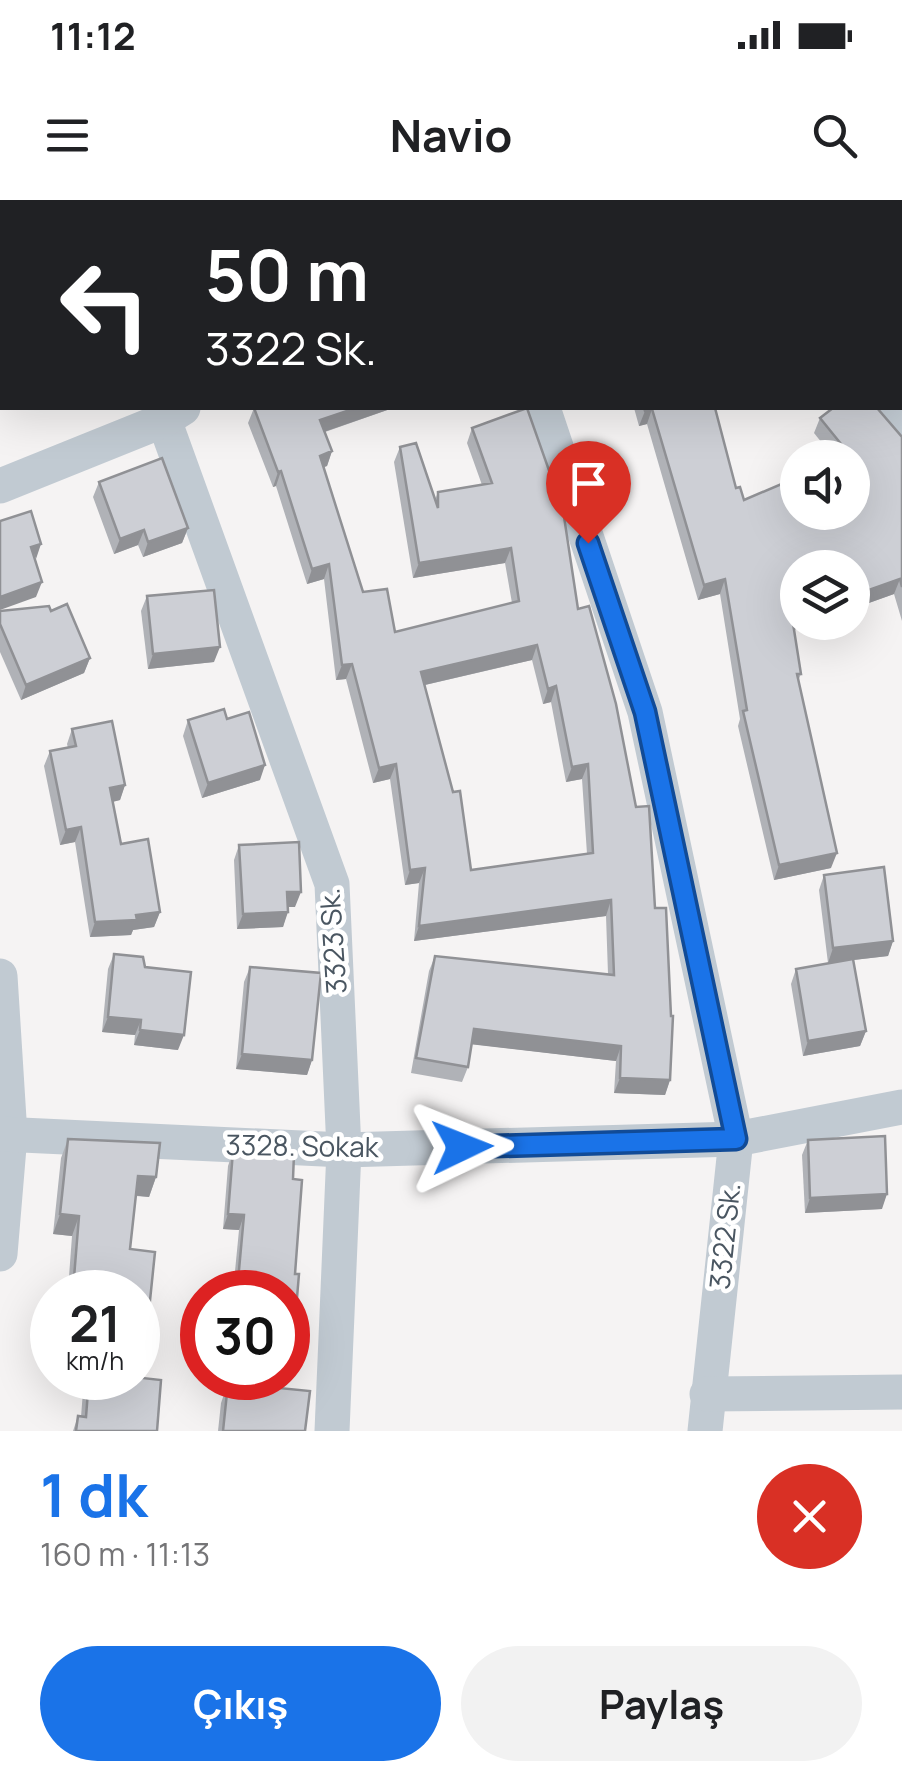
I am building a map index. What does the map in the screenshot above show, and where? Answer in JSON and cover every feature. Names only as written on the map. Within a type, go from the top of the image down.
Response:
[{"type":"street","name":"3322 Sk.","points":[[544,410],[645,712],[736,1139],[705,1431]]},
{"type":"street","points":[[0,486],[174,414]]},
{"type":"street","name":"3323 Sk.","points":[[174,414],[332,884],[344,1150],[332,1431]]},
{"type":"street","points":[[0,976],[5,1134],[0,1254]]},
{"type":"street","name":"3328. Sokak","points":[[5,1134],[344,1150],[736,1139],[902,1107]]},
{"type":"street","points":[[707,1394],[902,1392]]},
{"type":"building","points":[[255,410],[350,410],[320,420],[332,451],[320,456],[363,592],[387,589],[395,632],[519,601],[511,548],[419,563],[400,447],[416,443],[438,508],[438,492],[492,483],[472,428],[528,410],[563,510],[578,609],[589,606],[616,704],[636,807],[649,806],[655,908],[666,908],[673,1016],[670,1080],[620,1078],[621,1046],[474,1029],[468,1067],[416,1058],[435,956],[614,975],[611,900],[419,926],[425,868],[410,870],[396,764],[379,768],[352,664],[342,665],[329,564],[312,569],[281,471],[278,472]],"holes":[[[537,645],[548,689],[556,686],[572,767],[588,764],[593,853],[471,870],[460,791],[453,792],[421,672]]]},
{"type":"building","points":[[652,410],[716,410],[736,488],[740,487],[744,500],[780,485],[780,530],[870,530],[870,440],[838,440],[820,418],[830,410],[879,410],[902,437],[902,587],[900,579],[870,590],[870,550],[780,550],[780,640],[796,640],[801,674],[797,674],[837,853],[779,865],[743,711],[747,710],[725,579],[704,585]]},
{"type":"building","points":[[162,458],[188,528],[148,542],[144,530],[120,539],[99,482]]},
{"type":"building","points":[[31,511],[41,544],[31,547],[42,582],[0,597],[0,521]]},
{"type":"building","points":[[214,590],[220,647],[153,654],[147,596]]},
{"type":"building","points":[[67,604],[90,658],[26,685],[0,624],[0,611],[49,606],[51,611]]},
{"type":"building","points":[[224,709],[227,719],[249,712],[265,765],[208,783],[188,720]]},
{"type":"building","points":[[112,721],[125,785],[110,788],[121,844],[148,839],[160,912],[136,915],[137,920],[95,922],[81,827],[66,830],[50,751],[76,746],[72,729]]},
{"type":"building","points":[[299,842],[301,892],[287,892],[288,912],[243,914],[239,845]]},
{"type":"building","points":[[884,867],[893,941],[833,948],[824,875]]},
{"type":"building","points":[[114,954],[143,957],[145,967],[191,972],[184,1035],[140,1030],[141,1020],[108,1017]]},
{"type":"building","points":[[853,959],[866,1031],[808,1041],[796,969]]},
{"type":"building","points":[[250,967],[321,973],[312,1060],[242,1054]]},
{"type":"building","points":[[885,1136],[887,1194],[810,1198],[808,1140]]},
{"type":"building","points":[[68,1139],[160,1143],[156,1177],[138,1176],[130,1249],[155,1252],[153,1270],[75,1270],[79,1216],[60,1214]]},
{"type":"building","points":[[233,1151],[294,1154],[293,1179],[302,1180],[295,1270],[239,1270],[244,1215],[228,1214]]},
{"type":"building","points":[[87,1400],[159,1400],[157,1431],[76,1431],[78,1416],[86,1417]]},
{"type":"building","points":[[226,1400],[309,1400],[305,1431],[223,1431]]},
{"type":"route","points":[[462,1147],[736,1139],[645,712],[588,543]]}]
